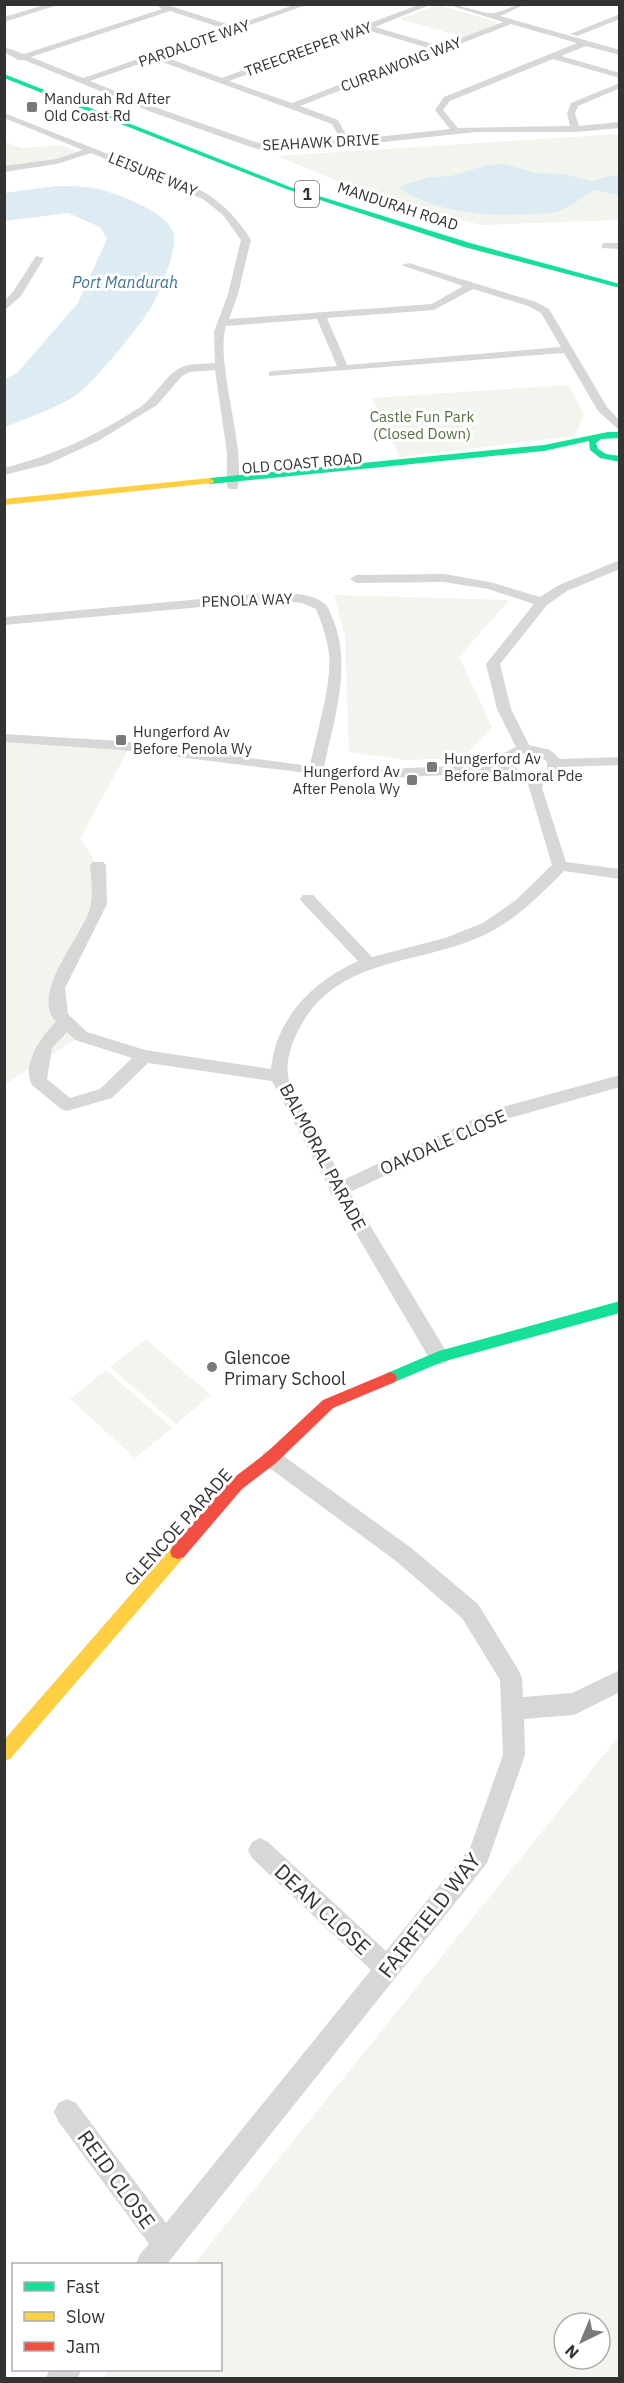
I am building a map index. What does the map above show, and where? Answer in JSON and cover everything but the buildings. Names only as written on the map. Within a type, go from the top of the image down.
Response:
[{"type":"main road","name":"MANDURAH ROAD","points":[[4,76],[288,188],[467,245],[620,286]]},
{"type":"main road","name":"MANDURAH ROAD","points":[[4,89],[303,205],[409,240],[620,297]]},
{"type":"main road","name":"OLD COAST ROAD","points":[[250,481],[544,448],[620,435]]},
{"type":"main road","points":[[600,437],[594,440],[592,447],[615,459]]},
{"type":"main road","name":"OLD COAST ROAD","points":[[4,502],[159,486],[576,457],[615,459]]},
{"type":"main road","points":[[159,486],[220,472],[230,466],[232,458]]},
{"type":"main road","name":"OLD COAST ROAD","points":[[4,510],[233,482]]},
{"type":"main road","name":"GLENCOE PARADE","points":[[4,1753],[237,1484],[271,1458],[328,1404],[439,1357],[620,1306]]},
{"type":"street","points":[[4,20],[58,4]]},
{"type":"street","points":[[155,4],[233,29]]},
{"type":"street","name":"TREECREEPER WAY","points":[[221,81],[429,4]]},
{"type":"street","points":[[449,4],[620,53]]},
{"type":"street","points":[[468,4],[620,48]]},
{"type":"street","points":[[491,16],[523,4]]},
{"type":"street","name":"PARDALOTE WAY","points":[[82,81],[302,5]]},
{"type":"street","points":[[21,58],[169,9]]},
{"type":"street","points":[[574,34],[620,16]]},
{"type":"street","name":"CURRAWONG WAY","points":[[293,106],[510,22]]},
{"type":"street","points":[[603,23],[620,27]]},
{"type":"street","points":[[367,27],[440,49]]},
{"type":"street","points":[[455,130],[440,110],[442,103],[585,43]]},
{"type":"street","name":"SEAHAWK DRIVE","points":[[4,49],[21,58],[257,146],[347,143],[455,130],[575,129],[620,125]]},
{"type":"street","points":[[154,56],[335,122],[347,143]]},
{"type":"street","points":[[553,56],[620,76]]},
{"type":"street","points":[[575,129],[571,114],[574,105],[620,85]]},
{"type":"street","points":[[4,115],[92,150]]},
{"type":"street","name":"LEISURE WAY","points":[[4,170],[57,161],[92,150],[208,197],[237,225],[246,240],[233,294],[219,332],[220,366],[233,482]]},
{"type":"street","points":[[605,246],[620,246]]},
{"type":"street","points":[[4,308],[17,294],[39,258]]},
{"type":"street","points":[[406,265],[532,304],[545,311],[602,409],[620,428]]},
{"type":"street","points":[[222,323],[434,307],[471,285]]},
{"type":"street","points":[[321,316],[343,369]]},
{"type":"street","points":[[273,374],[567,350]]},
{"type":"street","points":[[4,471],[44,462],[94,439],[147,407],[178,374],[186,369],[220,366]]},
{"type":"street","points":[[600,437],[602,409]]},
{"type":"street","name":"LEISURE WAY","points":[[232,458],[240,460],[250,481]]},
{"type":"street","points":[[525,749],[516,740],[492,669],[493,664],[542,602],[563,588],[620,564]]},
{"type":"street","points":[[356,579],[444,578],[490,586],[542,602]]},
{"type":"street","name":"PENOLA WAY","points":[[4,621],[277,596],[305,598],[321,607],[331,630],[336,656],[334,682],[316,771]]},
{"type":"street","points":[[4,738],[40,738],[112,744],[316,771],[411,775],[506,768]]},
{"type":"street","points":[[525,749],[551,756],[556,763],[556,769],[552,774],[536,780],[516,777],[506,768],[505,762],[508,756],[525,749]]},
{"type":"street","points":[[556,763],[620,761]]},
{"type":"street","points":[[536,780],[535,788],[560,866],[620,874]]},
{"type":"street","points":[[98,865],[99,904],[57,988],[60,1016],[81,1036],[144,1056],[279,1076]]},
{"type":"street","name":"BALMORAL PARADE","points":[[439,1357],[337,1190],[279,1076],[284,1040],[306,1004],[346,972],[369,963],[476,933],[505,917],[535,892],[560,866]]},
{"type":"street","points":[[308,898],[369,963]]},
{"type":"street","points":[[67,1022],[51,1037],[39,1054],[38,1080],[67,1105],[106,1094],[144,1056]]},
{"type":"street","name":"OAKDALE CLOSE","points":[[337,1190],[501,1114],[620,1082]]},
{"type":"street","name":"FAIRFIELD WAY","points":[[158,2255],[479,1855],[514,1755],[511,1678],[470,1611],[403,1554],[271,1458]]},
{"type":"street","points":[[512,1709],[574,1704],[620,1680]]},
{"type":"street","name":"DEAN CLOSE","points":[[260,1850],[387,1968]]},
{"type":"street","name":"REID CLOSE","points":[[67,2112],[158,2255]]},
{"type":"green space","points":[[442,6],[494,21],[497,24],[463,37],[400,19],[432,7]]},
{"type":"green space","points":[[619,134],[619,220],[483,225],[421,212],[366,193],[277,156]]},
{"type":"green space","points":[[5,142],[21,148],[61,145],[78,152],[56,159],[5,167]]},
{"type":"green space","name":"Castle Fun Park (Closed Down)","points":[[568,385],[584,414],[575,436],[400,457],[372,398]]},
{"type":"green space","points":[[334,595],[509,600],[459,657],[492,727],[463,758],[405,760],[349,752],[345,636]]},
{"type":"green space","points":[[5,738],[130,746],[80,839],[98,865],[99,904],[57,988],[60,1016],[81,1036],[5,1084]]},
{"type":"green space","points":[[146,1339],[211,1395],[176,1424],[110,1367]]},
{"type":"green space","points":[[106,1370],[172,1428],[135,1458],[70,1399]]},
{"type":"green space","points":[[619,1736],[619,2378],[102,2378],[109,2371],[222,2371],[222,2263],[195,2263]]},
{"type":"water","points":[[505,164],[535,173],[563,174],[591,181],[619,174],[619,195],[594,190],[569,207],[556,212],[497,215],[445,208],[428,203],[398,187],[429,177],[451,176],[487,165]]},
{"type":"water","name":"Port Mandurah","points":[[56,186],[96,189],[121,196],[154,212],[170,226],[174,234],[171,259],[164,280],[147,314],[103,369],[72,398],[5,427],[5,379],[17,373],[78,303],[107,239],[100,227],[68,213],[5,221],[5,193]]},
{"type":"traffic: fast","points":[[4,76],[288,188],[467,245],[620,286]]},
{"type":"traffic: fast","points":[[210,481],[544,448],[608,435],[620,435]]},
{"type":"traffic: fast","points":[[598,437],[592,443],[594,450],[603,456],[620,459]]},
{"type":"traffic: fast","points":[[390,1378],[439,1357],[620,1307]]},
{"type":"traffic: slow","points":[[4,502],[210,481]]},
{"type":"traffic: slow","points":[[4,1753],[178,1552]]},
{"type":"traffic: jam","points":[[178,1552],[237,1484],[271,1458],[328,1404],[390,1378]]},
{"type":"place","name":"Mandurah Rd After Old Coast Rd","points":[[32,107]]},
{"type":"place","name":"Hungerford Av Before Penola Wy","points":[[121,740]]},
{"type":"place","name":"Hungerford Av Before Balmoral Pde","points":[[432,767]]},
{"type":"place","name":"Hungerford Av After Penola Wy","points":[[412,780]]},
{"type":"place","name":"Glencoe Primary School","points":[[212,1367]]}]
